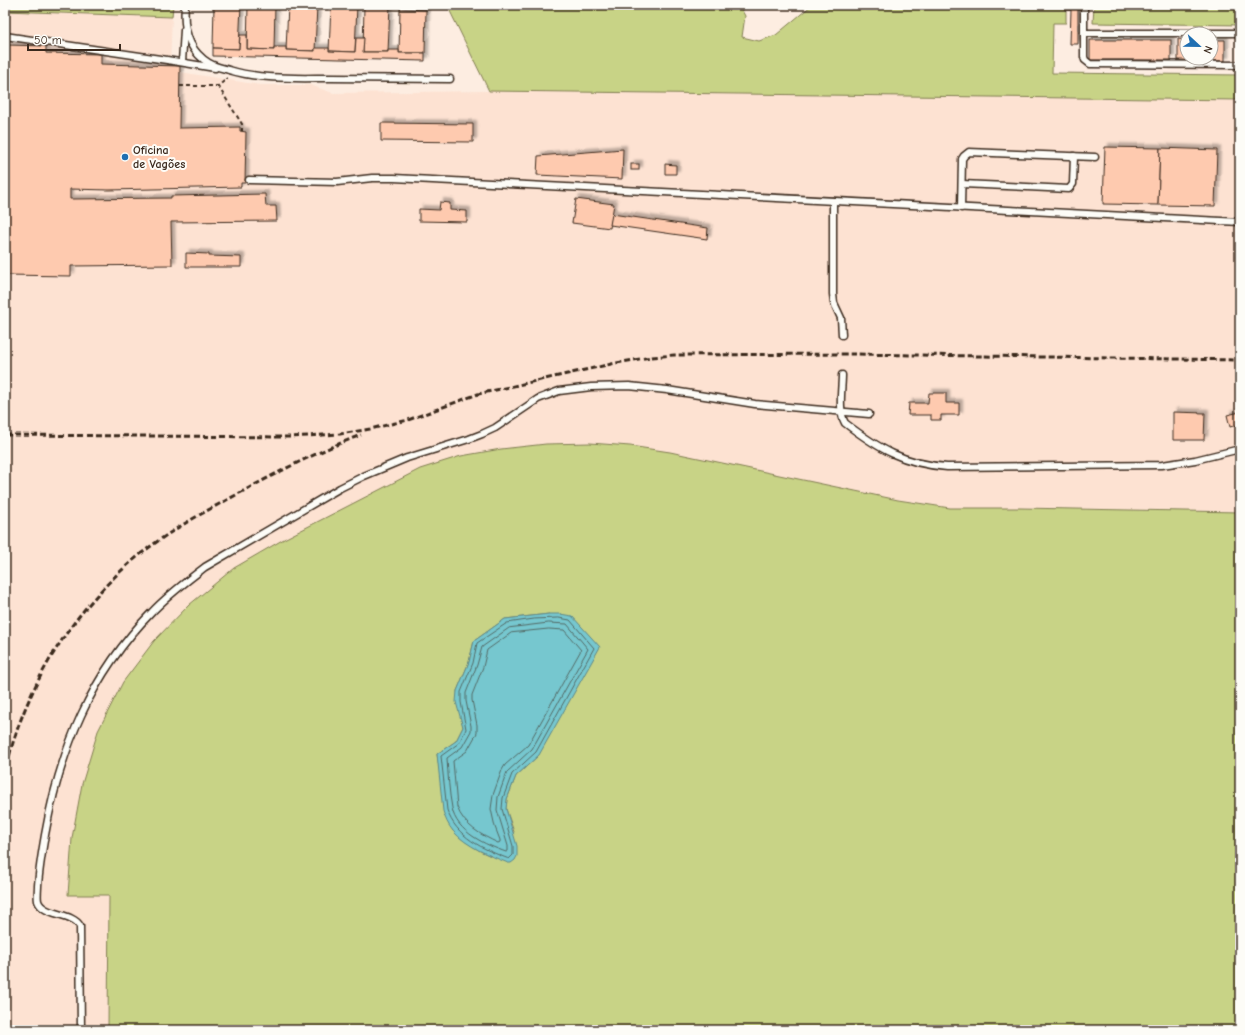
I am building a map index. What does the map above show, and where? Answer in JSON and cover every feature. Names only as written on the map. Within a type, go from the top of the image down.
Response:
[{"type":"lane","points":[[182,62],[185,5]]},
{"type":"lane","points":[[1084,5],[1084,57],[1090,64],[1240,65]]},
{"type":"lane","points":[[184,20],[188,38],[196,52],[216,67],[234,72]]},
{"type":"lane","points":[[1084,33],[1240,33]]},
{"type":"lane","points":[[5,36],[182,62],[265,77],[450,79]]},
{"type":"lane","points":[[961,208],[962,159],[970,152],[1095,157]]},
{"type":"lane","points":[[962,184],[1068,189],[1071,188],[1073,184],[1074,156]]},
{"type":"lane","points":[[249,180],[337,182],[372,178],[394,178],[1240,222]]},
{"type":"lane","points":[[833,201],[833,294],[834,303],[841,318],[842,335]]},
{"type":"lane","points":[[842,375],[841,412],[845,422],[890,453],[913,462],[936,466],[1162,465],[1195,460],[1240,449]]},
{"type":"lane","points":[[81,1030],[80,926],[76,920],[42,907],[38,902],[42,850],[53,797],[67,749],[78,720],[112,660],[136,629],[152,612],[187,581],[206,568],[340,488],[407,458],[482,434],[495,428],[538,399],[559,391],[591,387],[629,386],[667,390],[755,404],[869,414]]},
{"type":"path","points":[[180,86],[218,86],[234,72]]},
{"type":"path","points":[[218,86],[242,124],[242,132]]},
{"type":"shaded area","points":[[5,11],[172,17],[170,66],[180,66],[180,72],[260,85],[310,85],[333,93],[489,91],[1240,100],[1240,512],[950,508],[898,500],[630,446],[590,443],[546,444],[501,449],[461,456],[72,838],[68,894],[109,895],[108,1030],[5,1030]]},
{"type":"green space","points":[[5,5],[173,5],[172,17],[5,11]]},
{"type":"green space","points":[[447,5],[739,5],[745,16],[742,37],[759,41],[776,35],[812,5],[1066,5],[1066,23],[1053,23],[1052,73],[1240,75],[1240,100],[489,91]]},
{"type":"green space","points":[[1094,5],[1240,5],[1240,25],[1093,23]]},
{"type":"green space","points":[[590,443],[630,446],[670,452],[898,500],[950,508],[1240,512],[1240,1030],[108,1030],[109,895],[68,895],[72,838],[82,784],[98,731],[123,682],[154,641],[189,605],[234,568],[284,539],[420,469],[461,456],[501,449],[546,444]],"holes":[[[549,614],[539,755],[516,776],[507,799],[506,809],[514,832],[493,857],[463,840],[453,831],[437,754],[456,741],[463,727],[457,691],[469,662],[474,641],[505,619]]]},
{"type":"water","points":[[549,614],[572,616],[600,647],[539,755],[516,776],[507,799],[506,809],[517,846],[517,856],[515,860],[508,863],[486,854],[465,842],[453,831],[443,811],[437,754],[456,741],[463,727],[456,702],[457,691],[469,662],[474,641],[505,619]]},
{"type":"building","points":[[214,5],[241,5],[239,49],[213,48]]},
{"type":"building","points":[[248,5],[275,5],[274,50],[247,49]]},
{"type":"building","points":[[288,5],[317,5],[315,51],[286,50]]},
{"type":"building","points":[[331,5],[357,5],[355,52],[329,51]]},
{"type":"building","points":[[364,5],[390,5],[388,52],[363,52]]},
{"type":"building","points":[[1066,5],[1078,5],[1078,44],[1070,44],[1071,10],[1066,10]]},
{"type":"building","points":[[400,9],[426,10],[425,53],[399,53]]},
{"type":"building","points":[[240,35],[247,35],[247,49],[274,50],[274,47],[286,47],[286,50],[315,51],[315,48],[329,48],[329,51],[355,52],[356,38],[364,38],[363,52],[388,52],[388,50],[399,50],[399,53],[425,53],[425,61],[213,56],[213,48],[239,49]]},
{"type":"building","points":[[1178,39],[1179,60],[1178,60]]},
{"type":"building","points":[[1090,40],[1171,40],[1171,60],[1090,60]]},
{"type":"building","points":[[1219,40],[1225,40],[1225,61],[1219,61]]},
{"type":"building","name":"Oficina de Vagões","points":[[8,45],[46,46],[46,53],[101,54],[101,64],[180,66],[179,128],[240,127],[240,131],[246,132],[245,183],[241,183],[241,187],[109,190],[70,189],[70,199],[171,198],[171,196],[265,194],[266,206],[276,206],[277,221],[171,222],[172,265],[71,266],[71,276],[5,275],[5,52],[8,52]]},
{"type":"building","points":[[381,123],[473,124],[473,142],[381,141]]},
{"type":"building","points":[[1105,147],[1160,148],[1158,205],[1103,204]]},
{"type":"building","points":[[1160,148],[1217,150],[1215,206],[1158,205]]},
{"type":"building","points":[[623,149],[622,179],[537,175],[538,156]]},
{"type":"building","points":[[631,164],[639,164],[639,170],[631,170]]},
{"type":"building","points":[[665,164],[676,165],[676,174],[665,174]]},
{"type":"building","points":[[576,199],[614,204],[610,228],[572,223]]},
{"type":"building","points":[[440,202],[450,203],[450,210],[467,211],[467,222],[419,221],[419,209],[439,210]]},
{"type":"building","points":[[612,214],[708,228],[707,239],[610,225]]},
{"type":"building","points":[[186,253],[209,254],[209,256],[241,257],[241,267],[186,267]]},
{"type":"building","points":[[929,393],[946,393],[946,403],[959,403],[959,415],[941,415],[941,420],[931,420],[931,415],[908,415],[909,403],[928,403]]},
{"type":"building","points":[[1173,412],[1205,413],[1204,440],[1173,440]]},
{"type":"building","points":[[1240,412],[1240,424],[1230,427],[1227,415]]},
{"type":"railway","points":[[5,435],[289,437],[340,434],[408,420],[478,394],[616,363],[674,355],[852,354],[1240,360]]},
{"type":"railway","points":[[5,773],[14,739],[42,673],[60,643],[81,614],[104,587],[130,563],[158,541],[190,520],[317,453],[361,435]]},
{"type":"place","name":"Oficina de Vagões","points":[[125,157]]}]
